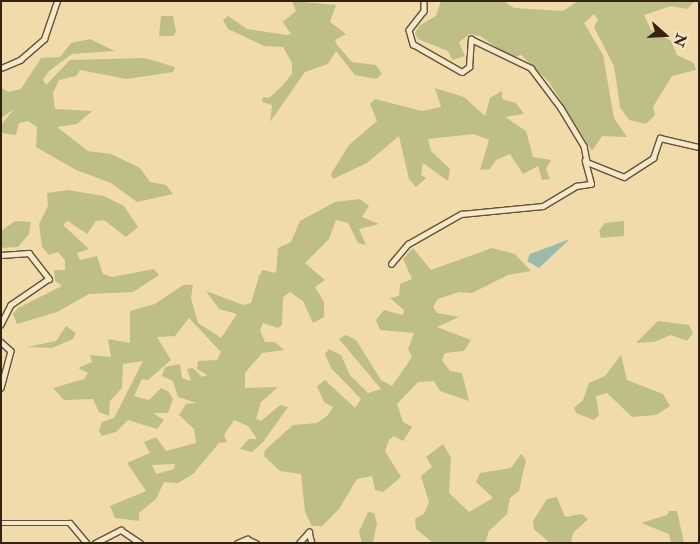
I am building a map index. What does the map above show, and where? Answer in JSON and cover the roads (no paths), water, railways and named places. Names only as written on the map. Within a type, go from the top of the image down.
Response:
[{"type":"street","points":[[1,68],[20,60],[44,39],[57,1]]},
{"type":"street","points":[[391,264],[408,244],[461,214],[542,206],[576,186],[591,184],[585,160],[584,146],[561,108],[531,68],[471,39],[469,67],[462,72],[412,44],[409,30],[424,11],[424,1]]},
{"type":"street","points":[[585,160],[624,177],[653,158],[660,138],[699,147]]},
{"type":"street","points":[[1,255],[29,253],[50,279],[11,306],[1,324]]},
{"type":"street","points":[[1,342],[11,351],[1,388]]},
{"type":"street","points":[[1,522],[70,523],[88,543]]},
{"type":"street","points":[[95,543],[121,530],[140,543]]},
{"type":"street","points":[[299,543],[309,532],[312,543]]},
{"type":"street","points":[[237,543],[247,539],[256,543]]}]
